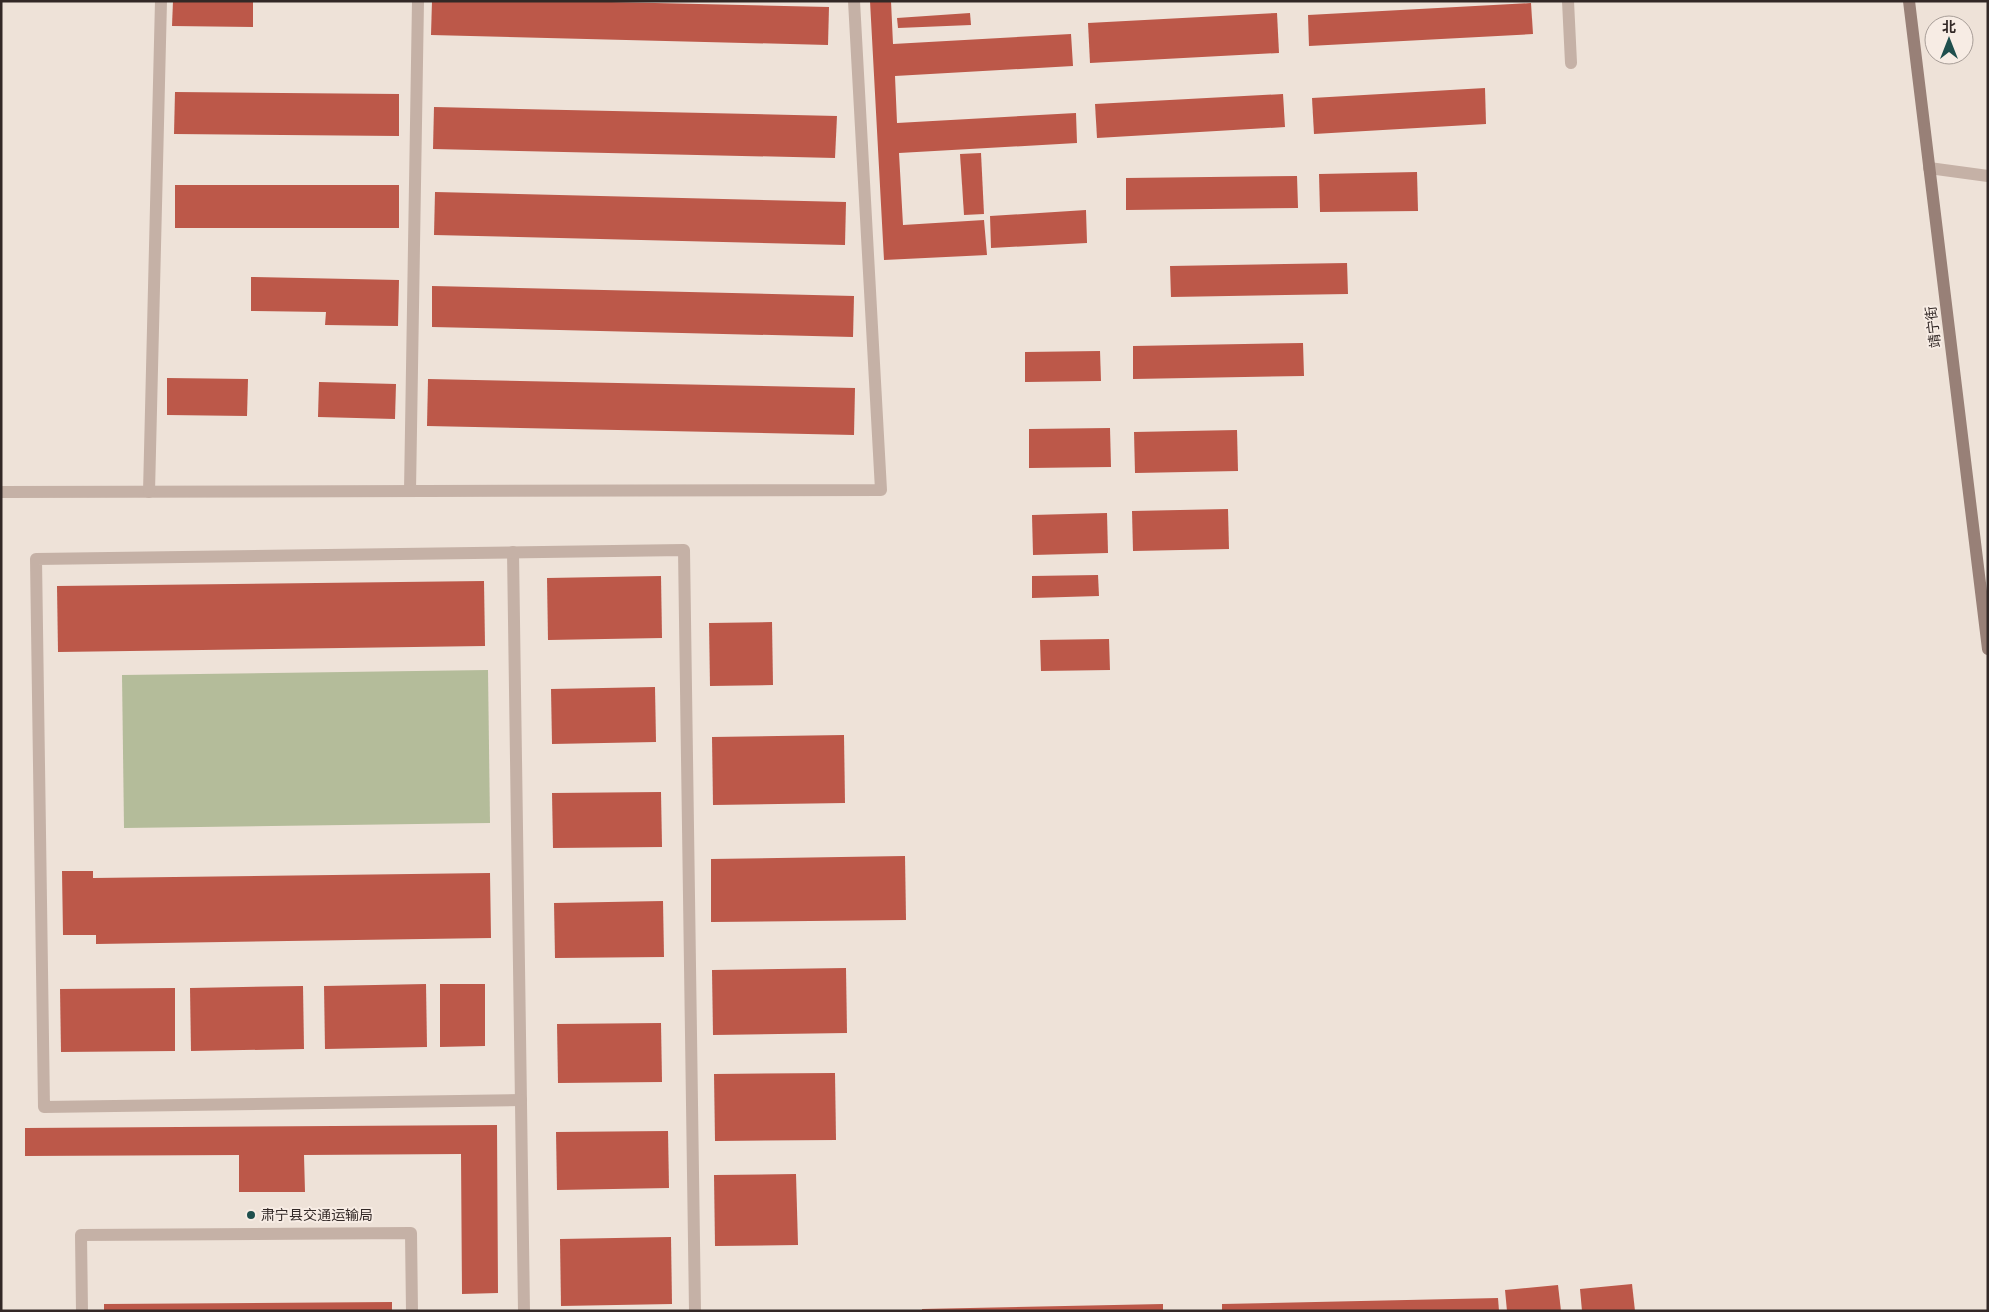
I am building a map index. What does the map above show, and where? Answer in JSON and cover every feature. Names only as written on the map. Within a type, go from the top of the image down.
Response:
[{"type":"main road","name":"靖宁街","points":[[1908,1],[1988,649]]},
{"type":"street","points":[[149,492],[161,1]]},
{"type":"street","points":[[410,492],[418,1]]},
{"type":"street","points":[[1,492],[881,490],[854,1]]},
{"type":"street","points":[[1568,1],[1571,63]]},
{"type":"street","points":[[1929,168],[1988,176]]},
{"type":"street","points":[[521,1100],[44,1107],[36,559],[684,550],[695,1311]]},
{"type":"street","points":[[513,552],[524,1311]]},
{"type":"street","points":[[82,1311],[81,1235],[411,1233],[412,1311]]},
{"type":"green space","points":[[488,670],[490,823],[124,828],[122,675]]},
{"type":"building","points":[[173,1],[253,1],[253,27],[172,26]]},
{"type":"building","points":[[432,1],[568,1],[829,7],[828,45],[431,35]]},
{"type":"building","points":[[870,1],[891,1],[893,44],[1071,34],[1073,66],[895,76],[897,123],[1076,113],[1077,143],[899,153],[903,225],[984,220],[987,255],[884,260]]},
{"type":"building","points":[[1531,3],[1533,34],[1309,46],[1308,15]]},
{"type":"building","points":[[970,13],[971,25],[898,28],[897,18]]},
{"type":"building","points":[[1277,13],[1279,53],[1090,63],[1088,23]]},
{"type":"building","points":[[1485,88],[1486,124],[1314,134],[1312,98]]},
{"type":"building","points":[[175,92],[399,94],[399,136],[174,134]]},
{"type":"building","points":[[1283,94],[1285,127],[1097,138],[1095,104]]},
{"type":"building","points":[[434,107],[837,116],[835,158],[433,149]]},
{"type":"building","points":[[981,153],[984,214],[964,215],[960,154]]},
{"type":"building","points":[[1417,172],[1418,211],[1320,212],[1319,174]]},
{"type":"building","points":[[1297,176],[1298,208],[1126,210],[1126,178]]},
{"type":"building","points":[[175,185],[399,185],[399,228],[175,228]]},
{"type":"building","points":[[435,192],[846,202],[845,245],[434,235]]},
{"type":"building","points":[[1086,210],[1087,243],[991,248],[990,216]]},
{"type":"building","points":[[1347,263],[1348,294],[1171,297],[1170,266]]},
{"type":"building","points":[[251,277],[399,280],[398,326],[325,325],[326,312],[251,311]]},
{"type":"building","points":[[432,286],[854,296],[853,337],[432,327]]},
{"type":"building","points":[[1303,343],[1304,376],[1133,379],[1133,346]]},
{"type":"building","points":[[1100,351],[1101,381],[1025,382],[1025,352]]},
{"type":"building","points":[[167,378],[248,379],[247,416],[167,415]]},
{"type":"building","points":[[428,379],[855,388],[854,435],[427,426]]},
{"type":"building","points":[[319,382],[396,384],[395,419],[318,417]]},
{"type":"building","points":[[1110,428],[1111,467],[1029,468],[1029,429]]},
{"type":"building","points":[[1237,430],[1238,471],[1135,473],[1134,432]]},
{"type":"building","points":[[1228,509],[1229,549],[1133,551],[1132,511]]},
{"type":"building","points":[[1107,513],[1108,553],[1033,555],[1032,515]]},
{"type":"building","points":[[1098,575],[1099,596],[1032,598],[1032,576]]},
{"type":"building","points":[[661,576],[662,638],[548,640],[547,578]]},
{"type":"building","points":[[484,581],[485,646],[58,652],[57,586]]},
{"type":"building","points":[[772,622],[773,685],[710,686],[709,623]]},
{"type":"building","points":[[1109,639],[1110,670],[1041,671],[1040,640]]},
{"type":"building","points":[[655,687],[656,742],[552,744],[551,689]]},
{"type":"building","points":[[844,735],[845,803],[713,805],[712,737]]},
{"type":"building","points":[[661,792],[662,847],[553,848],[552,793]]},
{"type":"building","points":[[905,856],[906,920],[711,922],[711,859]]},
{"type":"building","points":[[62,871],[93,871],[93,878],[490,873],[491,938],[96,944],[96,935],[63,935]]},
{"type":"building","points":[[663,901],[664,957],[555,958],[554,903]]},
{"type":"building","points":[[846,968],[847,1033],[713,1035],[712,970]]},
{"type":"building","points":[[426,984],[427,1047],[325,1049],[324,986]]},
{"type":"building","points":[[440,984],[485,984],[485,1046],[440,1047]]},
{"type":"building","points":[[303,986],[304,1049],[191,1051],[190,988]]},
{"type":"building","points":[[175,988],[175,1051],[61,1052],[60,989]]},
{"type":"building","points":[[661,1023],[662,1082],[558,1083],[557,1024]]},
{"type":"building","points":[[835,1073],[836,1140],[715,1141],[714,1074]]},
{"type":"building","points":[[497,1125],[498,1293],[462,1294],[461,1154],[304,1155],[305,1192],[239,1192],[239,1155],[25,1156],[25,1128]]},
{"type":"building","points":[[668,1131],[669,1188],[557,1190],[556,1132]]},
{"type":"building","points":[[796,1174],[798,1245],[715,1246],[714,1175]]},
{"type":"building","points":[[671,1237],[672,1304],[561,1306],[560,1239]]},
{"type":"building","points":[[1632,1284],[1635,1311],[1582,1311],[1580,1289]]},
{"type":"building","points":[[1558,1285],[1561,1311],[1507,1311],[1505,1290]]},
{"type":"building","points":[[1498,1298],[1499,1311],[1222,1311],[1222,1304]]},
{"type":"building","points":[[392,1302],[392,1311],[104,1311],[104,1304]]},
{"type":"building","points":[[1163,1304],[1163,1311],[922,1311],[922,1309]]},
{"type":"place","name":"肃宁县交通运输局","points":[[251,1215]]}]
